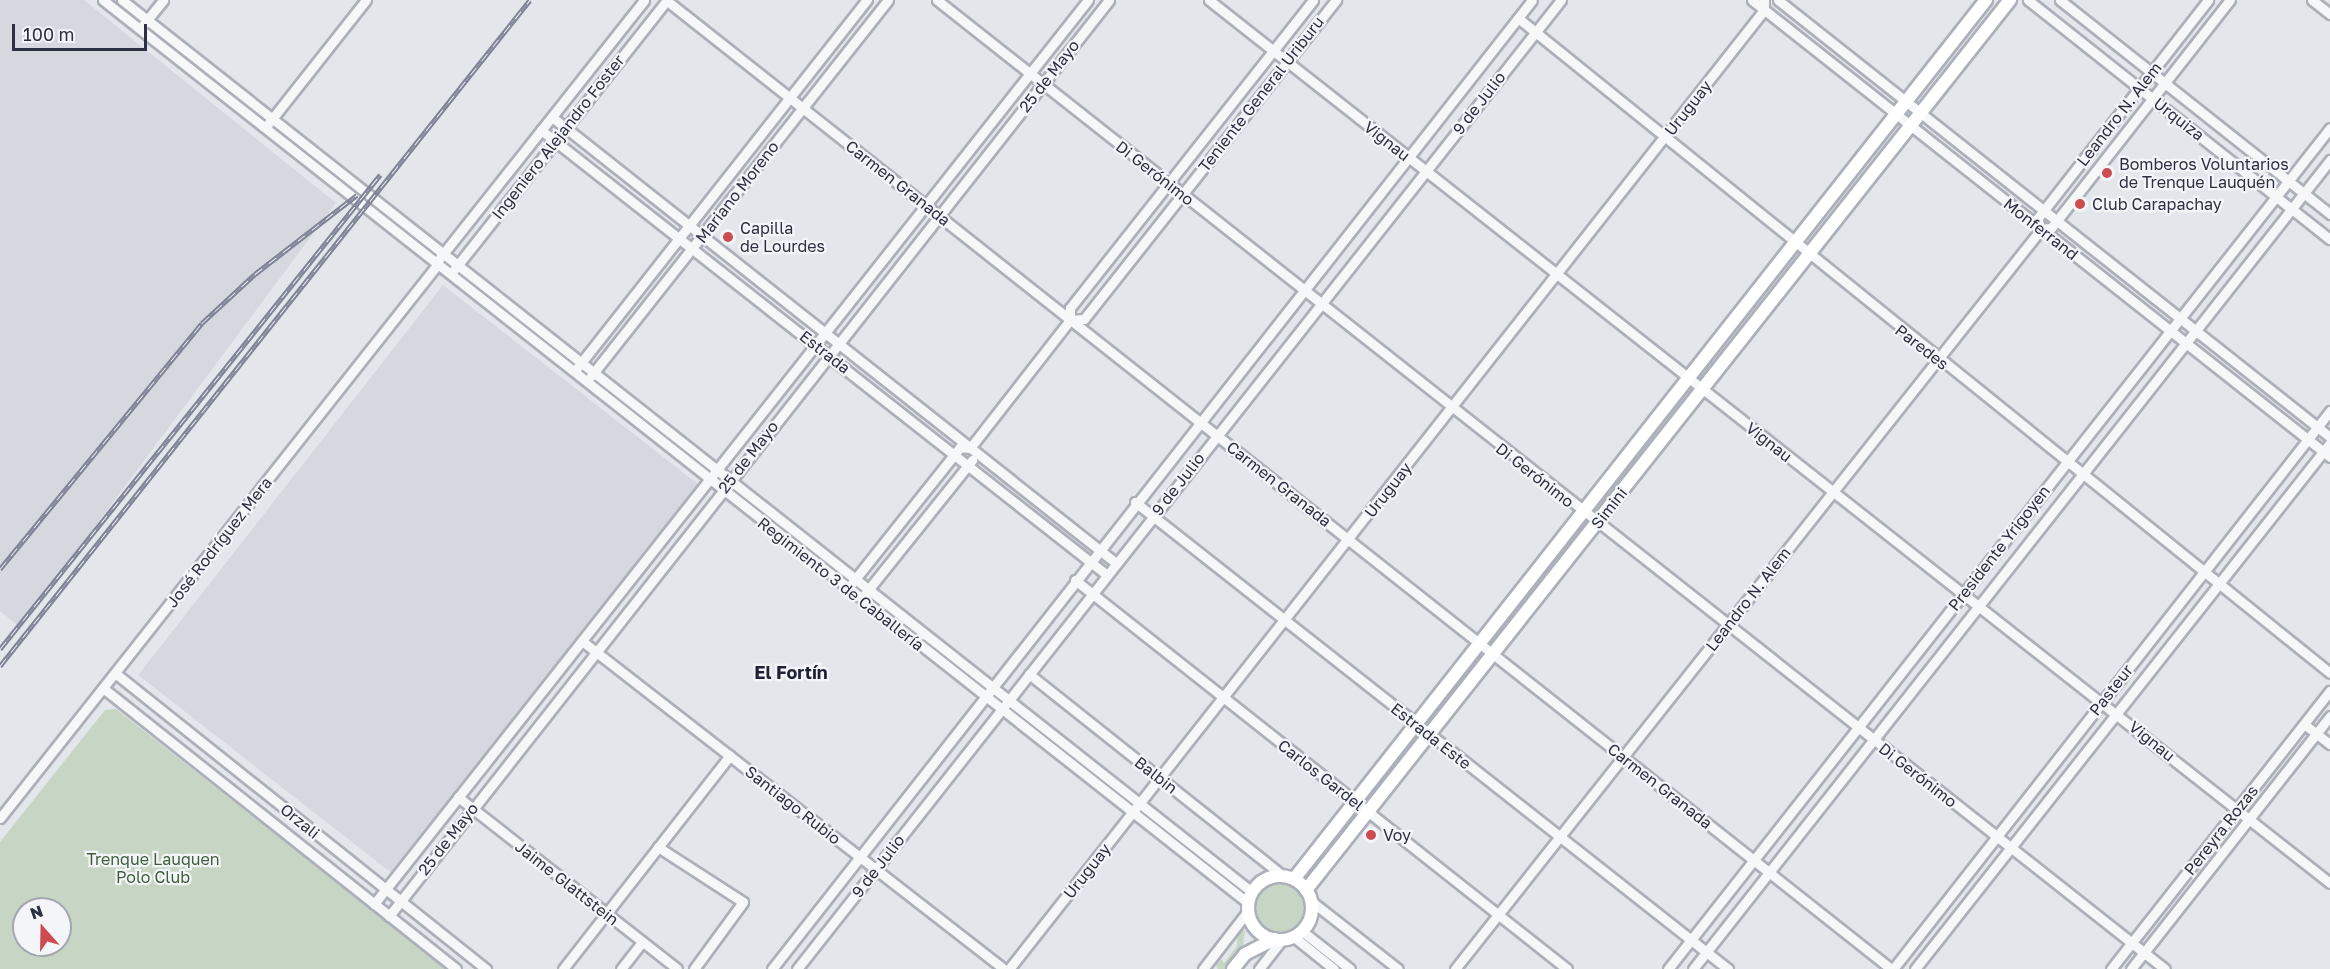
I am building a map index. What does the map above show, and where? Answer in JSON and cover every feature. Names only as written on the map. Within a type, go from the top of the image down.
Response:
[{"type":"main road","name":"Simini","points":[[1288,878],[1355,801],[1986,0]]},
{"type":"main road","name":"Simini","points":[[1309,895],[1368,812],[2010,0]]},
{"type":"main road","points":[[1233,969],[1245,954],[1288,937],[1309,895],[1288,878],[1265,880],[1249,906],[1245,954]]},
{"type":"main road","points":[[1249,906],[1255,928],[1288,937]]},
{"type":"street","name":"Regimiento 3 de Caballería","points":[[103,0],[1249,906]]},
{"type":"street","name":"Regimiento 3 de Caballería","points":[[122,0],[729,482],[1140,804],[1249,906]]},
{"type":"street","points":[[140,29],[163,0]]},
{"type":"street","points":[[264,128],[366,0]]},
{"type":"street","name":"Ingeniero Alejandro Foster","points":[[436,264],[644,0]]},
{"type":"street","name":"Ingeniero Alejandro Foster","points":[[450,275],[667,0]]},
{"type":"street","name":"Carmen Granada","points":[[667,0],[1892,969]]},
{"type":"street","name":"Mariano Moreno","points":[[573,373],[867,0]]},
{"type":"street","name":"Mariano Moreno","points":[[586,383],[888,0]]},
{"type":"street","name":"Di Gerónimo","points":[[937,0],[1582,512],[2165,969]]},
{"type":"street","name":"25 de Mayo","points":[[374,904],[1088,0]]},
{"type":"street","name":"25 de Mayo","points":[[389,916],[1109,0]]},
{"type":"street","name":"Vignau","points":[[1209,0],[1556,276],[2102,701],[2330,883]]},
{"type":"street","name":"Teniente General Uriburu","points":[[970,448],[1070,320],[1070,308],[1313,0]]},
{"type":"street","name":"Teniente General Uriburu","points":[[1070,320],[1084,319],[1336,0]]},
{"type":"street","name":"9 de Julio","points":[[772,969],[1135,502],[1532,0]]},
{"type":"street","name":"9 de Julio","points":[[797,969],[1560,0]]},
{"type":"street","name":"Monferrand","points":[[1752,0],[1764,5],[1911,126],[2326,454]]},
{"type":"street","name":"Urquiza","points":[[2028,0],[2330,239]]},
{"type":"street","name":"Urquiza","points":[[2060,0],[2330,214]]},
{"type":"street","name":"Leandro N. Alem","points":[[2043,210],[2208,0]]},
{"type":"street","name":"Leandro N. Alem","points":[[1455,969],[2041,229],[2057,221],[2230,0]]},
{"type":"street","points":[[2312,0],[2330,14]]},
{"type":"street","name":"Monferrand","points":[[1781,1],[2330,437]]},
{"type":"street","name":"Uruguay","points":[[1010,969],[1664,138],[1764,5],[1775,11],[1781,1]]},
{"type":"street","name":"Paredes","points":[[1518,18],[1808,257],[2330,673]]},
{"type":"street","name":"Estrada","points":[[552,117],[1116,563]]},
{"type":"street","name":"Presidente Yrigoyen","points":[[1668,969],[2330,128]]},
{"type":"street","name":"Estrada","points":[[541,130],[969,464],[1107,575]]},
{"type":"street","name":"Presidente Yrigoyen","points":[[1693,969],[2330,160]]},
{"type":"street","points":[[2041,229],[2037,219],[2043,210]]},
{"type":"street","name":"José Rodríguez Mera","points":[[0,818],[436,264]]},
{"type":"street","name":"Pasteur","points":[[1892,969],[2330,411]]},
{"type":"street","name":"Pasteur","points":[[1916,969],[2115,712],[2218,583],[2326,454],[2330,443]]},
{"type":"street","points":[[848,589],[960,447],[970,448],[975,457],[861,599]]},
{"type":"street","name":"Estrada Este","points":[[1135,502],[1728,969]]},
{"type":"street","name":"Carlos Gardel","points":[[1075,580],[1567,969]]},
{"type":"street","name":"Santiago Rubio","points":[[582,641],[1004,969]]},
{"type":"street","name":"Orzali","points":[[115,673],[486,969]]},
{"type":"street","name":"Balbin","points":[[1029,674],[1288,878]]},
{"type":"street","name":"Orzali","points":[[103,688],[456,969]]},
{"type":"street","name":"Pereyra Rozas","points":[[2111,969],[2330,691]]},
{"type":"street","name":"Pereyra Rozas","points":[[2131,969],[2330,716]]},
{"type":"street","points":[[2304,724],[2330,744]]},
{"type":"street","points":[[563,969],[730,755]]},
{"type":"street","name":"Jaime Glattstein","points":[[458,797],[677,969]]},
{"type":"street","points":[[658,847],[743,902],[694,969]]},
{"type":"street","points":[[1309,895],[1398,969]]},
{"type":"street","points":[[1203,969],[1249,906]]},
{"type":"street","points":[[1259,969],[1288,937]]},
{"type":"street","points":[[1288,937],[1334,969]]},
{"type":"street","points":[[1288,937],[1350,969]]},
{"type":"street","points":[[621,969],[642,942]]},
{"type":"shaded area","points":[[0,0],[84,0],[336,203],[20,627],[0,611]]},
{"type":"shaded area","points":[[443,285],[698,484],[393,874],[138,675]]},
{"type":"green space","name":"Trenque Lauquen Polo Club","points":[[116,709],[447,969],[0,969],[0,842],[105,710]]},
{"type":"green space","points":[[1275,881],[1285,881],[1295,885],[1303,893],[1307,908],[1303,923],[1295,931],[1285,935],[1275,935],[1265,931],[1257,923],[1253,913],[1253,903],[1257,893],[1265,885]]},
{"type":"green space","points":[[1238,928],[1245,931],[1242,952],[1228,969],[1218,969],[1213,960],[1218,955],[1224,963],[1237,946]]},
{"type":"railway","points":[[0,666],[530,0]]},
{"type":"railway","points":[[0,649],[380,175]]},
{"type":"railway","points":[[0,569],[202,323],[255,274],[357,195]]},
{"type":"place","name":"Bomberos Voluntarios de Trenque Lauquén","points":[[2107,173]]},
{"type":"place","name":"Club Carapachay","points":[[2080,204]]},
{"type":"place","name":"Capilla de Lourdes","points":[[728,237]]},
{"type":"place","name":"Voy","points":[[1371,835]]},
{"type":"district","name":"El Fortín","points":[[791,672]]}]
